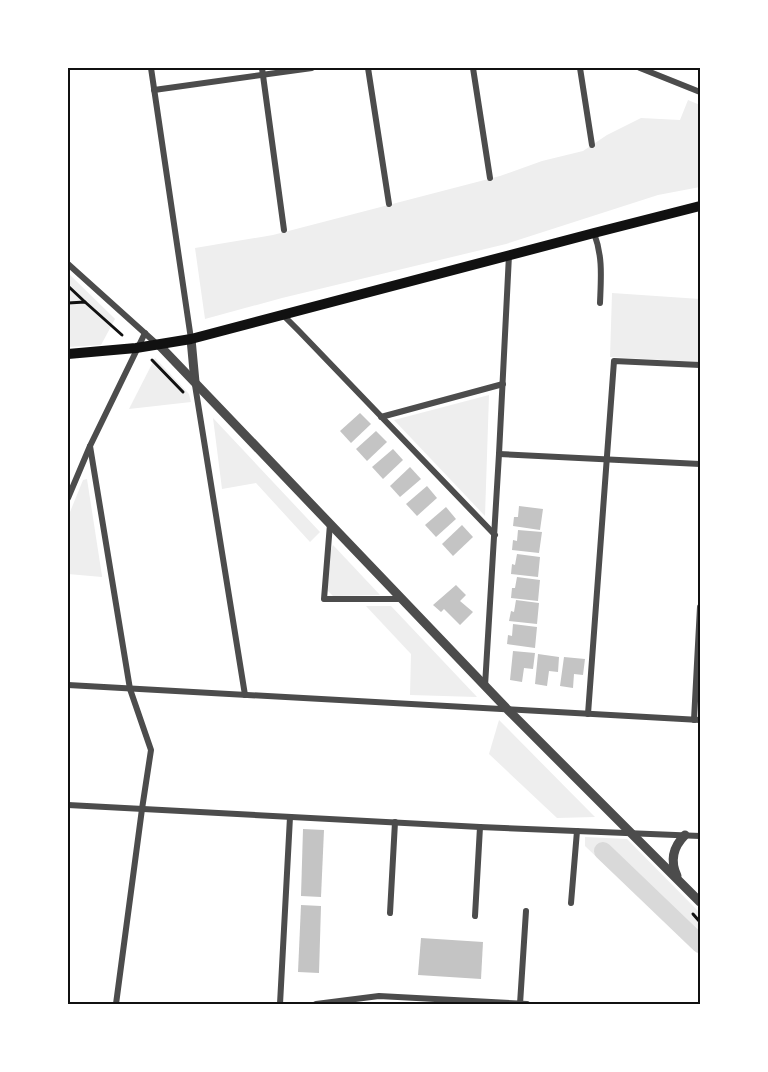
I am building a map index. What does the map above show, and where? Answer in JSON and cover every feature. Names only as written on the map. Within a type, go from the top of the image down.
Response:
[{"type":"main road","points":[[68,354],[136,348],[191,339],[700,206]]},
{"type":"street","points":[[151,68],[191,339],[195,382],[245,695]]},
{"type":"street","points":[[154,90],[262,71],[312,68]]},
{"type":"street","points":[[368,68],[389,204]]},
{"type":"street","points":[[473,68],[490,178]]},
{"type":"street","points":[[580,68],[592,146]]},
{"type":"street","points":[[640,68],[700,92]]},
{"type":"street","points":[[262,71],[285,230]]},
{"type":"street","points":[[594,233],[601,260],[600,303]]},
{"type":"street","points":[[485,686],[500,454],[509,255]]},
{"type":"street","points":[[68,264],[159,345],[508,710],[700,902]]},
{"type":"street","points":[[282,315],[495,535]]},
{"type":"street","points":[[68,498],[90,446],[145,333]]},
{"type":"street","points":[[588,714],[615,361],[700,365]]},
{"type":"street","points":[[381,417],[503,384]]},
{"type":"street","points":[[90,446],[130,689],[151,750],[141,809],[116,1005]]},
{"type":"street","points":[[500,454],[700,464]]},
{"type":"street","points":[[330,524],[324,599],[402,599]]},
{"type":"street","points":[[68,685],[697,720],[700,607]]},
{"type":"street","points":[[68,806],[700,836]]},
{"type":"street","points":[[280,1005],[290,817]]},
{"type":"street","points":[[390,913],[395,822]]},
{"type":"street","points":[[475,916],[480,827]]},
{"type":"street","points":[[571,903],[577,831]]},
{"type":"street","points":[[679,881],[675,874],[673,859],[677,845],[685,836]]},
{"type":"street","points":[[520,1004],[526,911]]},
{"type":"street","points":[[316,1005],[379,996],[527,1005]]},
{"type":"path","points":[[68,286],[136,348]]},
{"type":"path","points":[[68,303],[85,302]]},
{"type":"shaded area","points":[[688,100],[700,105],[700,187],[658,195],[506,244],[205,319],[195,248],[273,235],[500,176],[542,161],[583,151],[607,135],[641,118],[680,120]]},
{"type":"shaded area","points":[[68,273],[115,319],[101,345],[68,347]]},
{"type":"shaded area","points":[[612,293],[700,299],[700,362],[610,357]]},
{"type":"shaded area","points":[[155,358],[189,394],[191,402],[129,409]]},
{"type":"shaded area","points":[[489,395],[485,516],[394,420]]},
{"type":"shaded area","points":[[213,418],[320,532],[310,542],[256,483],[222,489]]},
{"type":"shaded area","points":[[87,479],[102,577],[68,574],[68,517],[83,480]]},
{"type":"shaded area","points":[[333,545],[380,595],[333,596],[328,591],[329,554]]},
{"type":"shaded area","points":[[366,606],[391,606],[477,697],[410,695],[411,654]]},
{"type":"shaded area","points":[[499,720],[595,817],[557,818],[489,754]]},
{"type":"shaded area","points":[[585,837],[627,839],[700,913],[700,955],[585,846]]},
{"type":"building","points":[[360,413],[371,424],[351,443],[340,431]]},
{"type":"building","points":[[376,431],[387,442],[367,461],[356,449]]},
{"type":"building","points":[[393,449],[403,460],[383,479],[372,467]]},
{"type":"building","points":[[410,467],[421,479],[400,497],[390,486]]},
{"type":"building","points":[[427,486],[437,498],[417,516],[406,504]]},
{"type":"building","points":[[519,506],[543,509],[540,530],[513,526],[514,517],[518,517]]},
{"type":"building","points":[[446,507],[456,519],[436,537],[425,525]]},
{"type":"building","points":[[462,525],[473,537],[453,556],[442,544]]},
{"type":"building","points":[[518,530],[542,532],[539,553],[512,550],[513,540],[517,541]]},
{"type":"building","points":[[517,554],[540,557],[538,577],[511,574],[512,564],[515,565]]},
{"type":"building","points":[[517,577],[540,580],[538,601],[511,598]]},
{"type":"building","points":[[456,585],[466,595],[460,601],[473,612],[460,625],[444,609],[441,612],[433,605]]},
{"type":"building","points":[[516,600],[539,603],[537,624],[509,621],[511,611],[514,612]]},
{"type":"building","points":[[513,624],[537,627],[535,648],[507,644],[508,635],[512,636]]},
{"type":"building","points":[[513,651],[535,653],[533,669],[524,668],[522,682],[510,680]]},
{"type":"building","points":[[538,654],[559,657],[558,672],[549,671],[547,686],[535,684]]},
{"type":"building","points":[[564,657],[585,659],[583,675],[574,674],[573,688],[560,686]]},
{"type":"building","points":[[303,829],[324,830],[321,897],[301,896]]},
{"type":"building","points":[[301,905],[321,906],[319,973],[298,972]]},
{"type":"building","points":[[421,938],[483,942],[481,979],[418,975]]},
{"type":"waterway","points":[[603,851],[700,944]]}]
